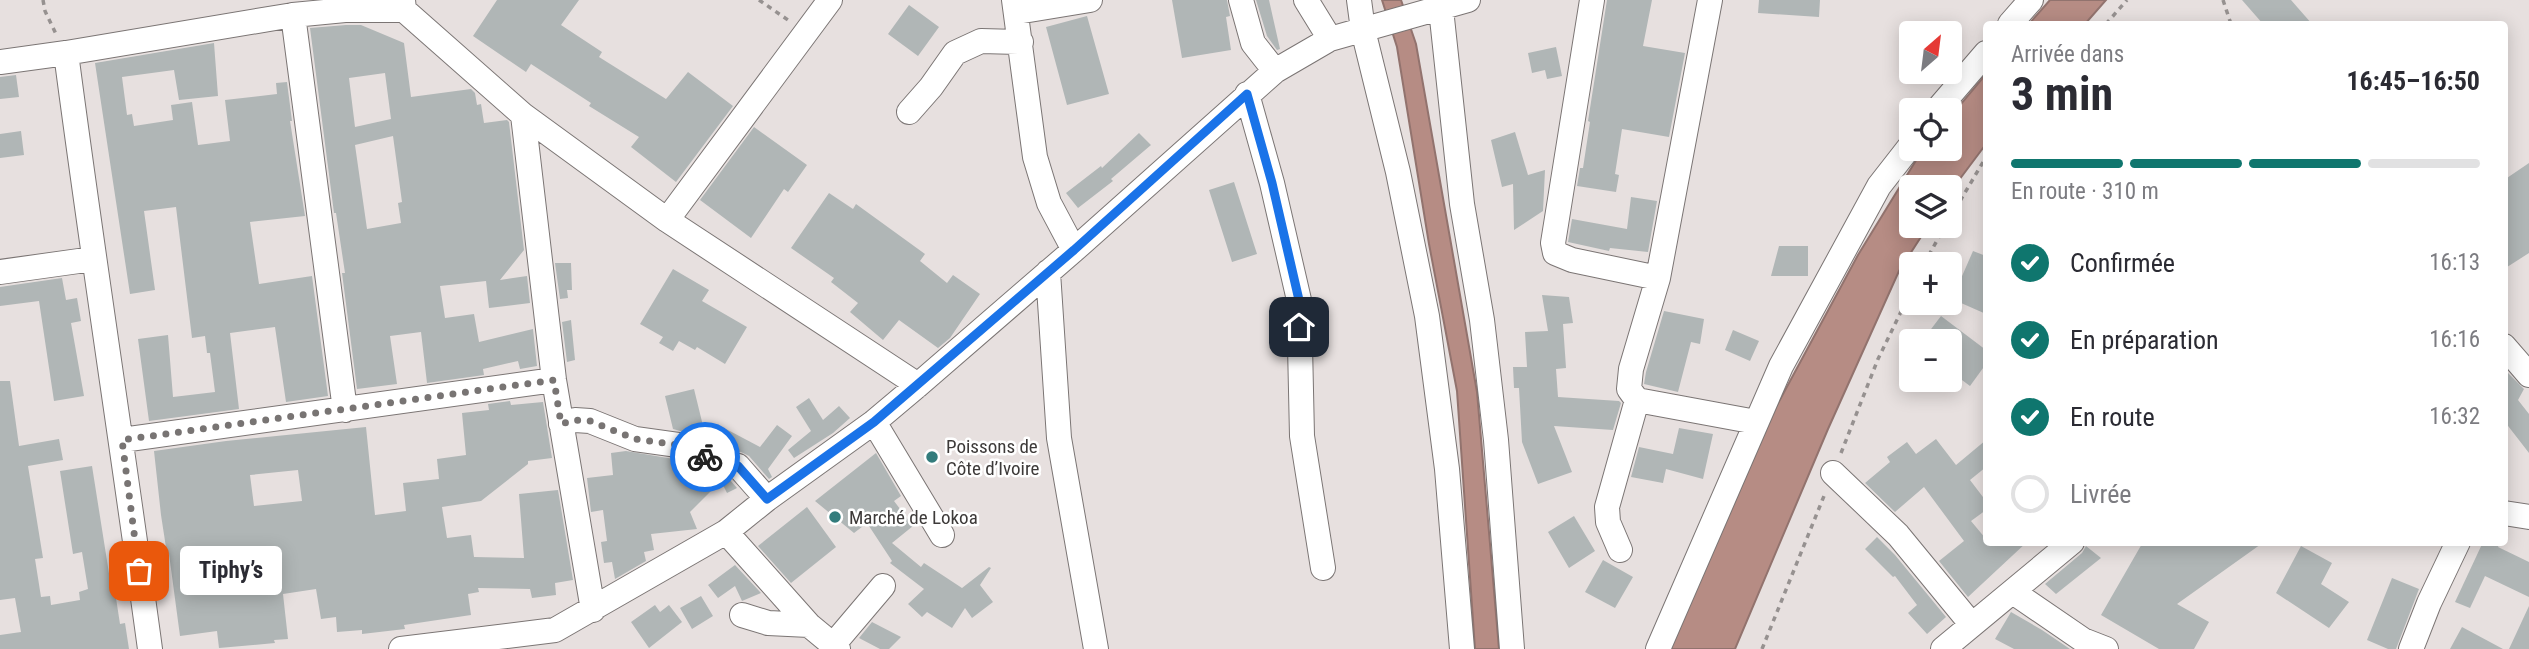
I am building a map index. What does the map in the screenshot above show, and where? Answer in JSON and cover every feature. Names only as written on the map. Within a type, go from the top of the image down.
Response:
[{"type":"street","points":[[667,220],[830,0]]},
{"type":"street","points":[[1074,250],[1049,203],[1035,157],[1016,6],[1090,0]]},
{"type":"street","points":[[1241,0],[1253,43],[1275,71]]},
{"type":"street","points":[[1306,0],[1330,39]]},
{"type":"street","points":[[1359,0],[1371,28],[1427,316],[1447,469],[1462,649]]},
{"type":"street","points":[[401,649],[555,640],[593,610],[726,532],[874,422],[1074,250],[1275,71],[1330,39],[1431,8],[1468,0]]},
{"type":"street","points":[[1592,0],[1553,243],[1555,253],[1572,260],[1658,278]]},
{"type":"street","points":[[1710,0],[1658,278],[1631,369],[1629,390],[1637,400],[1756,422]]},
{"type":"street","points":[[2013,21],[2031,0]]},
{"type":"street","points":[[0,62],[293,15],[403,5],[523,115],[667,220],[918,385]]},
{"type":"street","points":[[1431,8],[1482,320],[1496,440],[1512,649]]},
{"type":"street","points":[[293,15],[345,410]]},
{"type":"street","points":[[909,112],[955,53],[981,41],[1021,42]]},
{"type":"street","points":[[66,53],[93,260],[122,440],[150,649]]},
{"type":"street","points":[[1947,98],[1983,56]]},
{"type":"street","points":[[1247,94],[1272,183],[1299,300],[1302,436],[1323,568]]},
{"type":"street","points":[[523,115],[554,380],[593,610]]},
{"type":"street","points":[[1658,649],[1781,366],[1879,186],[1899,160]]},
{"type":"street","points":[[0,272],[93,260]]},
{"type":"street","points":[[1048,272],[1059,438],[1096,649]]},
{"type":"street","points":[[2508,351],[2529,375]]},
{"type":"street","points":[[122,440],[554,380]]},
{"type":"street","points":[[1620,550],[1608,522],[1607,507],[1637,400]]},
{"type":"street","points":[[561,424],[575,420],[590,421],[635,439],[678,445],[716,463],[733,463],[767,499]]},
{"type":"street","points":[[874,422],[942,535]]},
{"type":"street","points":[[1833,473],[1898,535],[1972,625]]},
{"type":"street","points":[[2508,514],[2529,517]]},
{"type":"street","points":[[726,532],[809,625],[836,647],[883,586]]},
{"type":"street","points":[[1943,649],[2067,546]]},
{"type":"street","points":[[2411,649],[2456,546]]},
{"type":"street","points":[[2013,592],[2089,646]]},
{"type":"street","points":[[741,615],[768,623],[809,625]]},
{"type":"path","points":[[44,0],[45,11],[66,53]]},
{"type":"path","points":[[759,0],[807,33]]},
{"type":"path","points":[[2109,21],[2127,0]]},
{"type":"path","points":[[2223,0],[2230,21]]},
{"type":"path","points":[[1962,198],[1983,162]]},
{"type":"shaded area","points":[[1382,0],[1401,0],[1416,44],[1477,392],[1499,649],[1475,649],[1457,391],[1429,244],[1397,47]]},
{"type":"shaded area","points":[[2050,0],[2106,0],[2088,21],[2032,21]]},
{"type":"shaded area","points":[[1983,78],[1983,148],[1962,176],[1907,175],[1916,161],[1962,161],[1962,103]]},
{"type":"shaded area","points":[[1899,188],[1899,238],[1920,238],[1911,252],[1899,252],[1899,271],[1828,429],[1735,649],[1670,649],[1776,407],[1858,255]]},
{"type":"building","points":[[497,0],[579,0],[561,25],[602,52],[599,57],[666,99],[688,72],[733,106],[676,182],[631,147],[639,137],[589,106],[591,103],[531,64],[526,72],[473,36]]},
{"type":"building","points":[[1172,0],[1227,0],[1230,16],[1226,17],[1231,50],[1182,58]]},
{"type":"building","points":[[1256,0],[1269,0],[1280,49],[1277,50],[1267,36]]},
{"type":"building","points":[[1607,0],[1652,0],[1643,46],[1685,53],[1669,137],[1622,129],[1615,174],[1619,175],[1616,192],[1577,186],[1580,168],[1583,168]]},
{"type":"building","points":[[1759,0],[1820,0],[1819,17],[1758,13]]},
{"type":"building","points":[[2242,0],[2291,0],[2309,21],[2260,21]]},
{"type":"building","points":[[909,5],[939,27],[918,56],[888,34]]},
{"type":"building","points":[[1087,16],[1109,94],[1067,105],[1046,27]]},
{"type":"building","points":[[361,25],[404,43],[411,97],[471,89],[475,93],[477,105],[481,104],[484,123],[509,122],[524,250],[500,280],[527,276],[530,303],[489,308],[486,281],[440,286],[445,318],[474,314],[479,342],[533,329],[537,366],[520,369],[518,361],[483,369],[484,375],[427,383],[421,332],[390,336],[397,384],[357,389],[342,273],[345,273],[334,213],[310,28]],"holes":[[[385,73],[391,119],[355,127],[349,78]],[[393,136],[402,202],[398,203],[401,223],[367,229],[355,145]]]},
{"type":"building","points":[[214,43],[218,96],[179,100],[174,70],[122,77],[127,115],[132,114],[134,126],[173,120],[171,105],[192,102],[198,145],[230,141],[225,100],[277,94],[276,83],[287,82],[290,121],[305,216],[250,222],[259,284],[312,276],[328,396],[286,402],[275,327],[230,333],[239,409],[149,421],[138,339],[168,335],[173,397],[215,392],[210,353],[207,353],[205,336],[192,338],[176,207],[144,211],[155,290],[130,294],[95,63]]},
{"type":"building","points":[[1556,47],[1562,76],[1547,79],[1545,70],[1532,73],[1528,53]]},
{"type":"building","points":[[16,75],[19,97],[0,99],[0,77]]},
{"type":"building","points":[[754,127],[807,165],[788,192],[784,189],[751,238],[700,200]]},
{"type":"building","points":[[21,131],[24,155],[0,158],[0,134]]},
{"type":"building","points":[[1515,132],[1528,175],[1545,170],[1543,211],[1514,230],[1513,184],[1502,187],[1491,140]]},
{"type":"building","points":[[1139,133],[1151,145],[1111,179],[1113,181],[1078,208],[1066,193],[1101,166],[1102,168]]},
{"type":"building","points":[[2529,163],[2529,253],[2508,266],[2508,177]]},
{"type":"building","points":[[1234,182],[1257,254],[1232,262],[1209,190]]},
{"type":"building","points":[[829,193],[853,209],[856,204],[925,254],[920,261],[947,283],[953,275],[980,294],[950,338],[938,348],[899,320],[883,340],[850,312],[858,303],[831,282],[834,278],[791,248]]},
{"type":"building","points":[[1631,197],[1657,201],[1648,252],[1610,248],[1609,251],[1568,242],[1572,219],[1627,229]]},
{"type":"building","points":[[1779,246],[1808,246],[1808,276],[1771,276]]},
{"type":"building","points":[[1973,251],[1983,255],[1983,313],[1962,303],[1962,276]]},
{"type":"building","points":[[555,263],[571,263],[572,290],[567,290],[568,298],[560,299]]},
{"type":"building","points":[[673,269],[709,290],[702,301],[747,327],[725,364],[697,347],[695,350],[679,341],[673,351],[659,343],[663,337],[640,324]]},
{"type":"building","points":[[62,278],[66,300],[77,298],[81,321],[71,323],[84,396],[54,401],[39,301],[0,306],[0,287]]},
{"type":"building","points":[[1542,295],[1569,297],[1573,323],[1563,324],[1566,368],[1556,369],[1558,397],[1621,403],[1613,430],[1554,426],[1572,472],[1538,484],[1522,442],[1519,388],[1514,388],[1513,367],[1527,367],[1525,332],[1548,331]]},
{"type":"building","points":[[1664,311],[1704,319],[1700,344],[1691,342],[1678,392],[1644,384]]},
{"type":"building","points":[[1941,316],[1958,329],[1931,329]]},
{"type":"building","points":[[571,320],[575,360],[567,362],[562,322]]},
{"type":"building","points":[[1733,330],[1759,341],[1750,361],[1725,350]]},
{"type":"building","points":[[1962,332],[1983,348],[1983,368],[1970,386],[1962,380]]},
{"type":"building","points":[[2508,373],[2524,389],[2518,400],[2529,414],[2529,453],[2508,426]]},
{"type":"building","points":[[0,381],[10,381],[19,446],[59,439],[63,460],[28,466],[43,558],[35,559],[41,597],[50,596],[51,605],[80,600],[79,592],[88,589],[82,552],[73,554],[60,471],[92,466],[111,586],[114,585],[120,624],[125,623],[129,649],[0,649],[0,635],[21,632],[15,598],[0,600]]},
{"type":"building","points":[[694,389],[705,434],[726,429],[760,447],[777,425],[792,436],[768,469],[772,477],[769,479],[749,456],[741,452],[720,449],[673,429],[665,396]]},
{"type":"building","points":[[809,398],[823,420],[839,406],[850,418],[833,433],[794,458],[788,450],[811,431],[796,407]]},
{"type":"building","points":[[510,401],[511,405],[543,402],[552,458],[528,461],[528,464],[481,501],[442,507],[447,538],[471,535],[474,557],[524,558],[519,494],[558,490],[573,580],[555,583],[556,595],[532,598],[530,589],[478,588],[479,592],[468,594],[471,615],[404,625],[405,629],[362,634],[362,630],[337,632],[336,617],[321,619],[316,589],[283,594],[288,639],[274,640],[275,643],[219,648],[217,631],[180,636],[154,451],[366,427],[375,515],[406,511],[403,483],[439,479],[437,459],[466,455],[462,413],[489,410],[488,404]],"holes":[[[298,470],[302,501],[254,506],[250,475]]]},
{"type":"building","points":[[1679,428],[1713,434],[1703,479],[1666,469],[1663,483],[1631,477],[1639,447],[1673,454]]},
{"type":"building","points":[[1936,439],[1956,465],[1983,442],[1983,469],[1970,480],[1983,497],[1983,512],[1971,521],[1983,535],[1983,546],[2023,546],[1968,597],[1939,561],[1964,541],[1924,487],[1895,512],[1865,483],[1890,462],[1887,457],[1907,442],[1916,454]]},
{"type":"building","points":[[626,451],[674,459],[710,477],[730,480],[737,488],[727,493],[721,481],[690,512],[697,529],[651,534],[654,550],[644,552],[646,561],[615,579],[612,562],[604,563],[601,542],[607,541],[603,510],[591,512],[587,478],[613,475],[611,453]]},
{"type":"building","points":[[876,453],[901,496],[894,501],[913,526],[892,543],[921,567],[924,563],[962,588],[991,568],[980,585],[993,602],[972,618],[965,608],[952,628],[927,612],[922,617],[908,604],[924,589],[890,563],[892,561],[867,523],[854,533],[815,501]]},
{"type":"building","points":[[807,507],[836,547],[791,583],[758,546]]},
{"type":"building","points":[[1574,516],[1595,551],[1569,568],[1548,532]]},
{"type":"building","points":[[1877,537],[1946,617],[1927,634],[1908,613],[1917,605],[1895,576],[1865,549]]},
{"type":"building","points":[[2086,546],[2101,558],[2056,594],[2045,584],[2082,553]]},
{"type":"building","points":[[2141,546],[2258,546],[2177,604],[2209,622],[2194,649],[2159,649],[2101,615]]},
{"type":"building","points":[[2301,546],[2332,563],[2321,584],[2349,602],[2329,628],[2276,593]]},
{"type":"building","points":[[2481,546],[2498,546],[2529,562],[2529,597],[2485,576],[2470,608],[2455,602]]},
{"type":"building","points":[[1603,560],[1633,577],[1615,608],[1585,592]]},
{"type":"building","points":[[735,565],[761,593],[742,601],[735,586],[718,598],[708,585]]},
{"type":"building","points":[[2392,578],[2419,589],[2396,649],[2388,649],[2367,640]]},
{"type":"building","points":[[701,596],[713,616],[692,629],[680,608]]},
{"type":"building","points":[[655,605],[660,612],[669,605],[682,622],[649,648],[631,622]]},
{"type":"building","points":[[2529,606],[2529,649],[2509,649]]},
{"type":"building","points":[[2011,612],[2070,649],[2014,649],[1995,639]]},
{"type":"building","points":[[872,622],[901,637],[889,649],[880,649],[859,638]]},
{"type":"building","points":[[2462,627],[2503,649],[2450,649]]},
{"type":"way so far","points":[[139,571],[122,440],[554,380],[561,424],[575,420],[590,421],[635,439],[678,445],[705,457]]},
{"type":"place","name":"Poissons de Côte d’Ivoire","points":[[932,457]]},
{"type":"place","name":"Marché de Lokoa","points":[[835,517]]},
{"type":"place","name":"Tiphy’s","points":[[139,571]]},
{"type":"route","points":[[705,457],[716,463],[733,463],[738,466],[767,499],[874,422],[1074,250],[1247,94],[1272,183],[1299,300],[1299,327]]}]
